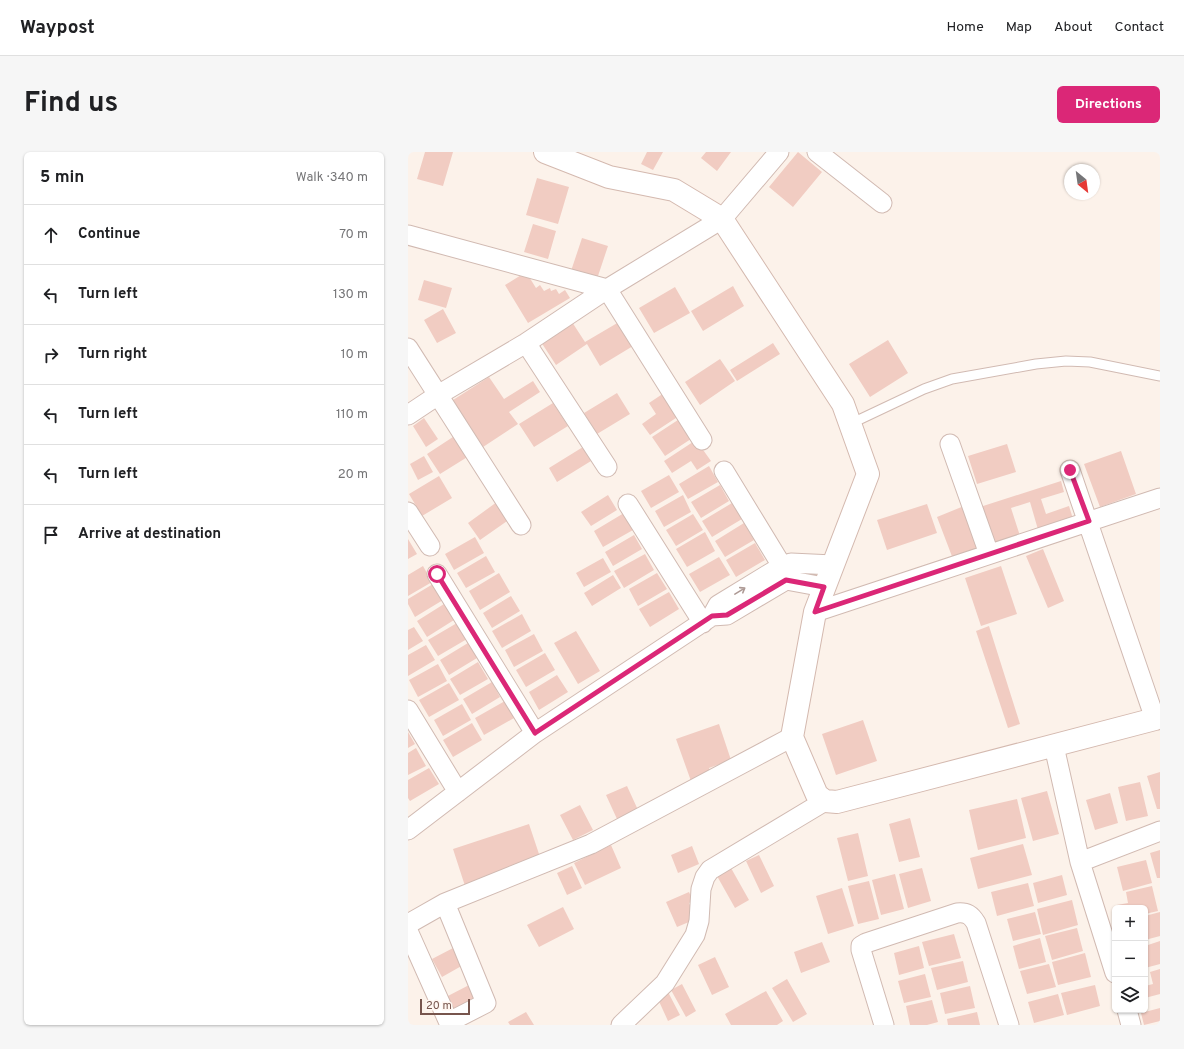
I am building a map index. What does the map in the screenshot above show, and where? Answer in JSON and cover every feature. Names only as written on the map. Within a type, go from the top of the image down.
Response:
[{"type":"street","points":[[545,152],[610,177],[674,190],[722,219],[843,404],[868,474],[815,612],[792,737],[817,795],[825,801],[837,802],[1158,718],[1070,470]]},
{"type":"street","points":[[408,415],[438,395],[526,343],[607,289],[722,219],[779,152]]},
{"type":"street","points":[[817,152],[882,203]]},
{"type":"street","points":[[409,238],[607,289],[702,440]]},
{"type":"street","points":[[526,343],[607,467]]},
{"type":"street","points":[[408,348],[521,525]]},
{"type":"street","points":[[950,444],[988,554]]},
{"type":"street","points":[[724,471],[782,566]]},
{"type":"street","points":[[815,612],[1160,498]]},
{"type":"street","points":[[628,504],[708,620]]},
{"type":"street","points":[[408,512],[430,546]]},
{"type":"street","points":[[708,620],[718,604],[782,566],[791,563],[833,565]]},
{"type":"street","points":[[437,574],[535,733]]},
{"type":"street","points":[[408,830],[535,733],[708,620],[727,615],[786,580],[824,587]]},
{"type":"street","points":[[408,710],[458,792]]},
{"type":"street","points":[[408,924],[445,903],[591,844],[792,737]]},
{"type":"street","points":[[1054,746],[1080,862],[1112,963]]},
{"type":"street","points":[[621,1025],[666,983],[695,935],[699,921],[701,889],[705,877],[710,870],[825,801]]},
{"type":"street","points":[[1080,862],[1160,831]]},
{"type":"street","points":[[408,931],[450,1024],[486,1003],[445,903]]},
{"type":"street","points":[[884,1025],[861,946],[866,943],[963,912],[968,913],[976,923],[1009,1025]]},
{"type":"lane","points":[[850,424],[924,389],[952,379],[1036,364],[1090,362],[1160,376]]},
{"type":"building","points":[[425,152],[453,152],[443,186],[417,179]]},
{"type":"building","points":[[647,152],[663,152],[653,170],[641,164]]},
{"type":"building","points":[[706,152],[731,152],[717,171],[701,158]]},
{"type":"building","points":[[798,152],[822,172],[793,207],[769,187]]},
{"type":"building","points":[[537,178],[569,187],[558,224],[526,215]]},
{"type":"building","points":[[533,224],[556,231],[548,259],[524,252]]},
{"type":"building","points":[[582,238],[608,246],[597,279],[571,271]]},
{"type":"building","points":[[526,272],[536,288],[540,285],[544,291],[550,288],[551,291],[556,289],[559,294],[565,290],[570,298],[528,323],[505,285]]},
{"type":"building","points":[[424,280],[452,288],[446,308],[418,300]]},
{"type":"building","points":[[733,286],[744,306],[703,331],[691,311]]},
{"type":"building","points":[[675,287],[690,313],[654,333],[639,308]]},
{"type":"building","points":[[443,309],[456,333],[437,343],[424,320]]},
{"type":"building","points":[[572,322],[585,342],[619,322],[633,346],[600,366],[587,344],[556,365],[541,342]]},
{"type":"building","points":[[888,340],[908,373],[870,397],[849,364]]},
{"type":"building","points":[[773,343],[780,354],[737,381],[730,370]]},
{"type":"building","points":[[720,359],[735,381],[700,405],[685,382]]},
{"type":"building","points":[[489,377],[504,399],[533,381],[540,392],[509,412],[518,424],[483,447],[453,400]]},
{"type":"building","points":[[617,393],[630,414],[597,434],[584,413]]},
{"type":"building","points":[[664,393],[679,416],[650,435],[642,424],[656,414],[649,403]]},
{"type":"building","points":[[553,403],[568,426],[534,447],[519,424]]},
{"type":"building","points":[[424,418],[438,439],[426,447],[413,426]]},
{"type":"building","points":[[681,418],[694,437],[665,456],[652,437]]},
{"type":"building","points":[[456,435],[469,456],[440,474],[427,454]]},
{"type":"building","points":[[696,440],[711,461],[697,470],[691,461],[672,473],[664,461]]},
{"type":"building","points":[[1007,444],[1016,472],[977,484],[968,456]]},
{"type":"building","points":[[583,447],[591,461],[557,482],[549,468]]},
{"type":"building","points":[[1121,451],[1136,494],[1100,507],[1084,464]]},
{"type":"building","points":[[424,456],[433,472],[418,480],[410,464]]},
{"type":"building","points":[[709,466],[718,482],[688,499],[679,484]]},
{"type":"building","points":[[669,475],[679,492],[651,508],[641,491]]},
{"type":"building","points":[[439,476],[452,498],[422,516],[409,494]]},
{"type":"building","points":[[1061,481],[1064,492],[1041,499],[1046,514],[1069,506],[1074,522],[1039,533],[1030,502],[1011,508],[1021,539],[993,548],[980,507]]},
{"type":"building","points":[[720,485],[729,501],[701,518],[691,502]]},
{"type":"building","points":[[608,495],[617,510],[591,526],[581,512]]},
{"type":"building","points":[[683,495],[691,512],[664,527],[655,511]]},
{"type":"building","points":[[501,499],[513,517],[480,540],[468,523]]},
{"type":"building","points":[[732,503],[742,519],[712,537],[702,521]]},
{"type":"building","points":[[927,504],[937,533],[887,550],[877,520]]},
{"type":"building","points":[[964,506],[980,548],[953,559],[937,517]]},
{"type":"building","points":[[624,513],[633,530],[603,547],[594,531]]},
{"type":"building","points":[[693,514],[703,530],[676,546],[666,530]]},
{"type":"building","points":[[744,523],[754,540],[725,557],[715,541]]},
{"type":"building","points":[[705,532],[715,551],[687,567],[676,549]]},
{"type":"building","points":[[634,535],[642,549],[613,566],[605,552]]},
{"type":"building","points":[[475,537],[484,553],[454,570],[445,554]]},
{"type":"building","points":[[408,539],[417,554],[408,559]]},
{"type":"building","points":[[755,543],[765,560],[736,577],[726,560]]},
{"type":"building","points":[[1043,549],[1064,601],[1048,608],[1026,556]]},
{"type":"building","points":[[645,554],[654,570],[624,588],[614,571]]},
{"type":"building","points":[[486,556],[495,572],[466,588],[457,573]]},
{"type":"building","points":[[719,557],[730,575],[700,592],[689,574]]},
{"type":"building","points":[[603,558],[611,572],[584,587],[576,573]]},
{"type":"building","points":[[423,566],[432,582],[408,596],[408,575]]},
{"type":"building","points":[[1001,566],[1017,614],[981,626],[965,578]]},
{"type":"building","points":[[499,573],[510,592],[480,610],[469,591]]},
{"type":"building","points":[[657,573],[667,589],[638,606],[629,589]]},
{"type":"building","points":[[613,575],[621,588],[592,606],[584,593]]},
{"type":"building","points":[[433,584],[443,600],[415,617],[408,604],[408,599]]},
{"type":"building","points":[[669,592],[679,609],[650,627],[639,609]]},
{"type":"building","points":[[511,596],[520,611],[492,628],[483,613]]},
{"type":"building","points":[[444,604],[454,620],[427,637],[417,621]]},
{"type":"building","points":[[522,614],[531,631],[502,648],[492,631]]},
{"type":"building","points":[[457,623],[467,639],[438,656],[428,640]]},
{"type":"building","points":[[989,626],[1020,724],[1008,728],[976,631]]},
{"type":"building","points":[[414,627],[423,641],[408,650],[408,630]]},
{"type":"building","points":[[576,631],[600,671],[578,684],[554,643]]},
{"type":"building","points":[[534,634],[543,651],[514,667],[505,650]]},
{"type":"building","points":[[468,643],[477,658],[449,675],[440,660]]},
{"type":"building","points":[[426,645],[435,660],[408,676],[408,655]]},
{"type":"building","points":[[545,653],[555,670],[526,687],[516,670]]},
{"type":"building","points":[[478,662],[488,679],[460,695],[450,679]]},
{"type":"building","points":[[438,664],[447,681],[418,697],[409,680]]},
{"type":"building","points":[[557,675],[568,692],[539,710],[529,692]]},
{"type":"building","points":[[492,682],[500,697],[472,714],[463,699]]},
{"type":"building","points":[[449,683],[459,700],[429,717],[419,700]]},
{"type":"building","points":[[505,701],[514,718],[484,735],[475,718]]},
{"type":"building","points":[[462,704],[471,720],[443,736],[434,720]]},
{"type":"building","points":[[863,720],[877,761],[836,775],[822,734]]},
{"type":"building","points":[[472,723],[482,740],[453,757],[443,740]]},
{"type":"building","points":[[719,724],[731,760],[709,768],[711,774],[691,781],[676,739]]},
{"type":"building","points":[[408,732],[415,744],[408,748]]},
{"type":"building","points":[[416,748],[426,766],[408,775],[408,753]]},
{"type":"building","points":[[429,768],[439,784],[410,801],[408,798],[408,780]]},
{"type":"building","points":[[1160,772],[1160,809],[1157,809],[1147,776]]},
{"type":"building","points":[[1140,782],[1148,816],[1126,821],[1118,787]]},
{"type":"building","points":[[627,786],[638,810],[617,819],[606,795]]},
{"type":"building","points":[[1047,791],[1059,834],[1033,841],[1021,798]]},
{"type":"building","points":[[1110,793],[1118,823],[1095,830],[1086,800]]},
{"type":"building","points":[[1017,799],[1026,838],[978,850],[969,810]]},
{"type":"building","points":[[580,805],[593,830],[573,840],[560,815]]},
{"type":"building","points":[[910,818],[920,857],[899,862],[889,824]]},
{"type":"building","points":[[529,824],[541,860],[465,886],[453,849]]},
{"type":"building","points":[[858,833],[868,876],[848,881],[837,838]]},
{"type":"building","points":[[1023,844],[1032,875],[978,889],[970,858]]},
{"type":"building","points":[[611,845],[621,868],[585,885],[574,863]]},
{"type":"building","points":[[692,846],[699,864],[678,873],[671,855]]},
{"type":"building","points":[[1160,850],[1160,878],[1157,878],[1150,853]]},
{"type":"building","points":[[759,855],[774,886],[761,893],[746,861]]},
{"type":"building","points":[[1146,860],[1152,883],[1123,891],[1117,867]]},
{"type":"building","points":[[572,866],[582,888],[567,895],[557,873]]},
{"type":"building","points":[[731,868],[749,900],[735,908],[717,876]]},
{"type":"building","points":[[922,868],[931,901],[908,908],[899,874]]},
{"type":"building","points":[[895,874],[904,909],[881,915],[872,880]]},
{"type":"building","points":[[1062,875],[1067,895],[1038,903],[1033,883]]},
{"type":"building","points":[[869,881],[879,919],[858,924],[848,886]]},
{"type":"building","points":[[1028,883],[1034,906],[997,916],[991,892]]},
{"type":"building","points":[[1152,886],[1158,911],[1148,913],[1148,905],[1117,905],[1128,903],[1126,892]]},
{"type":"building","points":[[842,888],[854,926],[828,934],[816,896]]},
{"type":"building","points":[[689,892],[693,901],[689,903],[696,919],[677,927],[666,902]]},
{"type":"building","points":[[1072,900],[1078,925],[1043,935],[1037,909]]},
{"type":"building","points":[[563,907],[574,929],[539,947],[527,925]]},
{"type":"building","points":[[1035,912],[1041,934],[1013,941],[1007,919]]},
{"type":"building","points":[[1160,912],[1160,936],[1148,939],[1148,915]]},
{"type":"building","points":[[1077,928],[1083,951],[1052,960],[1045,936]]},
{"type":"building","points":[[954,934],[961,958],[929,966],[922,942]]},
{"type":"building","points":[[1040,938],[1046,962],[1019,969],[1013,946]]},
{"type":"building","points":[[1160,941],[1160,964],[1148,967],[1148,945]]},
{"type":"building","points":[[822,942],[830,962],[801,973],[794,952]]},
{"type":"building","points":[[919,946],[924,968],[899,975],[894,953]]},
{"type":"building","points":[[455,947],[465,964],[442,977],[432,959]]},
{"type":"building","points":[[1085,953],[1091,977],[1058,985],[1052,962]]},
{"type":"building","points":[[715,957],[729,987],[712,995],[698,965]]},
{"type":"building","points":[[963,961],[968,982],[937,990],[931,968]]},
{"type":"building","points":[[1049,964],[1056,987],[1027,994],[1020,971]]},
{"type":"building","points":[[1160,969],[1160,994],[1148,997],[1148,985],[1153,984],[1150,972]]},
{"type":"building","points":[[925,974],[931,997],[904,1003],[898,981]]},
{"type":"building","points":[[787,979],[807,1014],[793,1022],[772,988]]},
{"type":"building","points":[[473,983],[481,1000],[453,1015],[444,998]]},
{"type":"building","points":[[682,984],[696,1011],[686,1017],[671,990]]},
{"type":"building","points":[[1095,985],[1100,1006],[1067,1015],[1061,993]]},
{"type":"building","points":[[970,986],[975,1008],[945,1014],[940,993]]},
{"type":"building","points":[[766,991],[783,1021],[777,1025],[731,1025],[725,1014]]},
{"type":"building","points":[[668,992],[680,1015],[668,1021],[657,997]]},
{"type":"building","points":[[1058,994],[1064,1015],[1034,1023],[1028,1002]]},
{"type":"building","points":[[932,1000],[938,1022],[927,1025],[910,1025],[906,1006]]},
{"type":"building","points":[[1160,1008],[1160,1021],[1144,1025],[1141,1013],[1148,1013],[1148,1011]]},
{"type":"building","points":[[526,1012],[534,1025],[510,1025],[508,1022]]},
{"type":"building","points":[[977,1012],[980,1025],[948,1025],[947,1019]]},
{"type":"route","points":[[437,574],[535,733],[712,616],[727,615],[786,580],[824,587],[815,612],[1089,521],[1070,470]]}]
